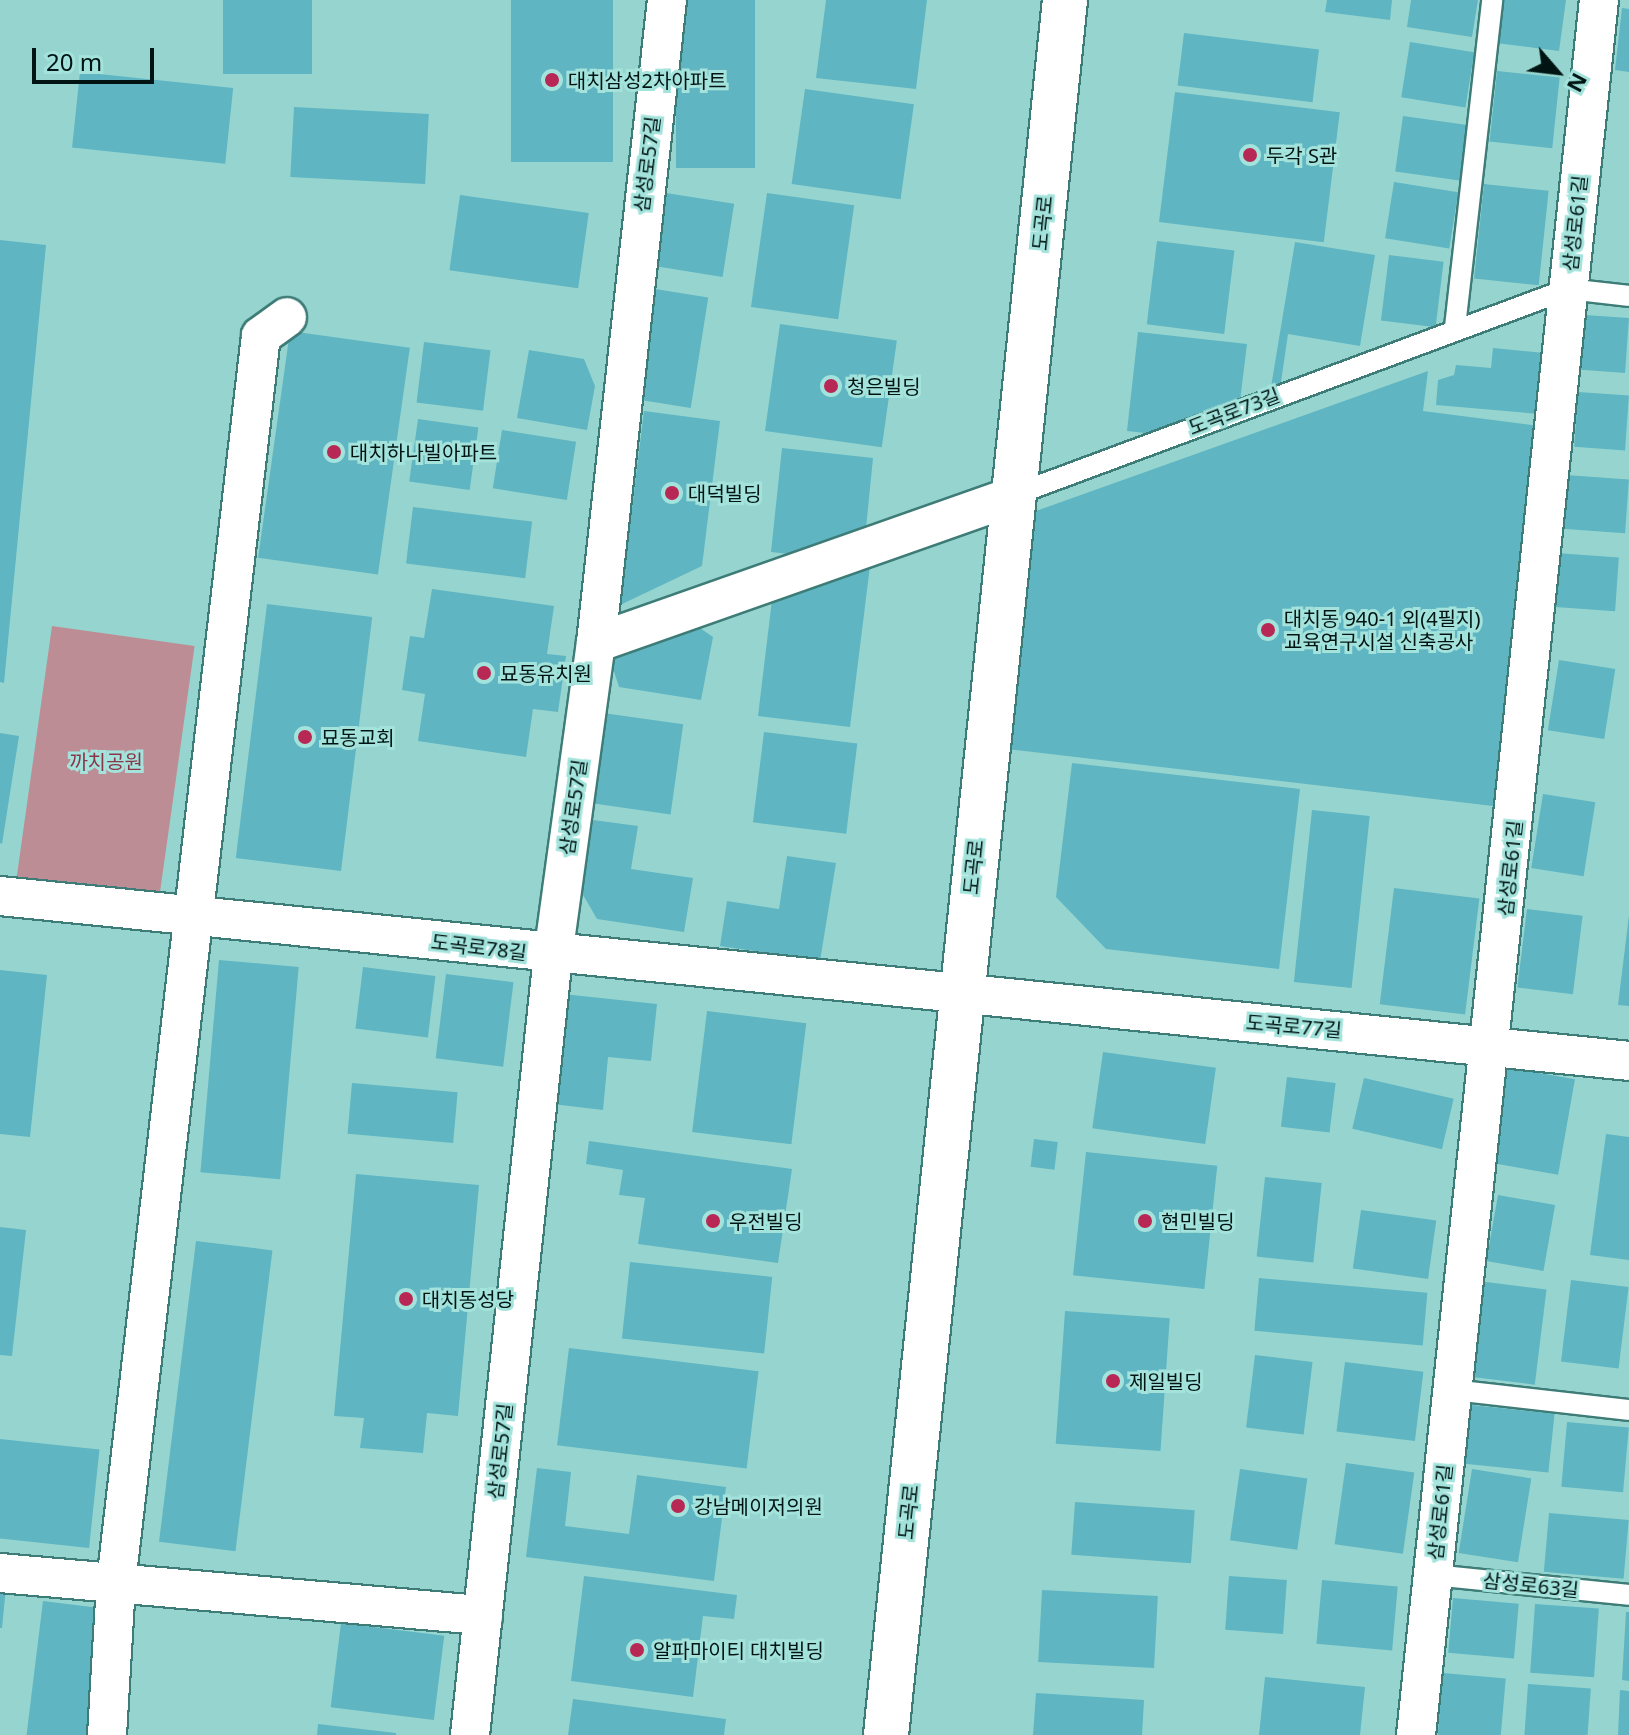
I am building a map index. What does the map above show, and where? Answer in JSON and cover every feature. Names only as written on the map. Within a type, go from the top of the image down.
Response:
[{"type":"main road","name":"도곡로","points":[[886,1735],[959,995],[1065,0]]},
{"type":"street","name":"삼성로57길","points":[[470,1735],[553,956],[596,643],[667,0]]},
{"type":"street","name":"삼성로61길","points":[[1416,1735],[1492,1045],[1599,0]]},
{"type":"street","points":[[107,1735],[116,1583],[261,336],[287,317]]},
{"type":"street","points":[[596,643],[1013,496]]},
{"type":"street","name":"도곡로78길","points":[[0,896],[196,913],[553,956],[959,995]]},
{"type":"street","name":"도곡로77길","points":[[959,995],[1492,1045],[1629,1061]]},
{"type":"street","points":[[0,1573],[483,1615]]},
{"type":"lane","points":[[1455,327],[1492,0]]},
{"type":"lane","name":"도곡로73길","points":[[1013,496],[1455,327],[1568,289],[1629,296]]},
{"type":"lane","points":[[1453,1390],[1629,1410]]},
{"type":"lane","name":"삼성로63길","points":[[1433,1575],[1629,1595]]},
{"type":"green space","name":"까치공원","points":[[52,626],[195,646],[159,897],[17,877]]},
{"type":"building","points":[[223,0],[312,0],[312,74],[223,74]]},
{"type":"building","name":"대치삼성2차아파트","points":[[511,0],[613,0],[613,162],[511,162]]},
{"type":"building","points":[[676,0],[755,0],[755,168],[676,168]]},
{"type":"building","points":[[826,0],[927,0],[916,89],[816,78]]},
{"type":"building","points":[[1327,0],[1392,0],[1390,20],[1325,12]]},
{"type":"building","points":[[1411,0],[1478,0],[1472,37],[1407,27]]},
{"type":"building","points":[[1501,0],[1566,0],[1559,51],[1496,43]]},
{"type":"building","points":[[1622,8],[1629,9],[1629,72],[1615,70]]},
{"type":"building","points":[[1184,33],[1319,50],[1313,102],[1178,86]]},
{"type":"building","points":[[1410,42],[1474,52],[1465,107],[1401,97]]},
{"type":"building","points":[[1497,71],[1560,78],[1552,148],[1490,142]]},
{"type":"building","points":[[80,72],[233,88],[225,164],[72,148]]},
{"type":"building","points":[[805,89],[914,104],[901,199],[792,184]]},
{"type":"building","name":"두각 S관","points":[[1175,92],[1340,112],[1324,242],[1159,222]]},
{"type":"building","points":[[294,107],[429,114],[425,184],[290,177]]},
{"type":"building","points":[[1403,116],[1467,125],[1460,181],[1395,171]]},
{"type":"building","points":[[1394,182],[1458,192],[1449,248],[1385,238]]},
{"type":"building","points":[[1484,184],[1549,191],[1539,285],[1474,278]]},
{"type":"building","points":[[666,193],[734,204],[723,277],[654,266]]},
{"type":"building","points":[[767,193],[854,205],[838,319],[751,307]]},
{"type":"building","points":[[460,195],[589,213],[578,288],[449,270]]},
{"type":"building","points":[[0,240],[46,245],[4,683],[0,682]]},
{"type":"building","points":[[1157,241],[1234,251],[1224,334],[1147,324]]},
{"type":"building","points":[[1295,242],[1375,255],[1360,346],[1288,334],[1280,389],[1271,387]]},
{"type":"building","points":[[1389,255],[1444,262],[1436,327],[1381,321]]},
{"type":"building","points":[[649,288],[708,297],[691,408],[631,399]]},
{"type":"building","points":[[1585,315],[1629,318],[1625,373],[1581,370]]},
{"type":"building","name":"청은빌딩","points":[[780,324],[897,340],[882,447],[765,431]]},
{"type":"building","name":"대치하나빌아파트","points":[[290,331],[410,348],[378,575],[258,558]]},
{"type":"building","points":[[1138,332],[1247,344],[1240,401],[1145,433],[1127,431]]},
{"type":"building","points":[[424,342],[491,350],[483,411],[417,403]]},
{"type":"building","points":[[1493,348],[1545,353],[1539,414],[1436,405],[1438,380],[1454,375],[1456,365],[1491,368]]},
{"type":"building","points":[[529,350],[584,359],[595,386],[587,430],[517,418]]},
{"type":"building","name":"대치동 940-1 외(4필지) 교육연구시설 신축공사","points":[[1428,371],[1423,411],[1539,426],[1493,806],[1007,749],[1036,511]]},
{"type":"building","points":[[1578,392],[1629,396],[1625,450],[1574,447]]},
{"type":"building","name":"대덕빌딩","points":[[644,411],[720,421],[702,566],[620,605]]},
{"type":"building","points":[[418,419],[478,427],[470,490],[409,481]]},
{"type":"building","points":[[502,430],[576,442],[567,500],[493,488]]},
{"type":"building","points":[[782,448],[873,458],[866,528],[798,555],[771,552]]},
{"type":"building","points":[[1566,475],[1629,479],[1625,533],[1562,529]]},
{"type":"building","points":[[413,507],[532,522],[525,578],[406,564]]},
{"type":"building","points":[[1556,553],[1619,557],[1615,611],[1552,607]]},
{"type":"building","points":[[870,566],[850,727],[758,716],[772,600]]},
{"type":"building","name":"묘동유치원","points":[[432,589],[554,606],[547,654],[566,656],[558,712],[533,709],[526,757],[418,741],[425,694],[402,690],[410,636],[424,638]]},
{"type":"building","name":"묘동교회","points":[[267,604],[372,617],[341,871],[236,858]]},
{"type":"building","points":[[697,626],[713,637],[701,700],[619,687],[609,656]]},
{"type":"building","points":[[1559,660],[1615,669],[1604,739],[1548,730]]},
{"type":"building","points":[[603,713],[683,724],[671,814],[590,803]]},
{"type":"building","points":[[764,732],[857,743],[846,834],[753,822]]},
{"type":"building","points":[[0,733],[19,736],[2,844],[0,843]]},
{"type":"building","points":[[1072,763],[1300,789],[1279,969],[1106,949],[1056,897]]},
{"type":"building","points":[[1543,794],[1595,802],[1584,876],[1531,868]]},
{"type":"building","points":[[1312,810],[1370,816],[1352,988],[1294,982]]},
{"type":"building","points":[[593,820],[638,826],[631,869],[693,878],[684,932],[597,919],[582,893]]},
{"type":"building","points":[[787,856],[836,863],[820,961],[720,946],[727,901],[779,909]]},
{"type":"building","points":[[1394,888],[1479,898],[1465,1015],[1380,1004]]},
{"type":"building","points":[[1527,909],[1583,916],[1573,994],[1517,987]]},
{"type":"building","points":[[1629,915],[1629,1006],[1618,1005]]},
{"type":"building","points":[[219,960],[299,967],[280,1179],[200,1172]]},
{"type":"building","points":[[363,967],[435,976],[428,1037],[355,1029]]},
{"type":"building","points":[[0,970],[47,975],[30,1137],[0,1134]]},
{"type":"building","points":[[446,974],[513,982],[503,1067],[436,1058]]},
{"type":"building","points":[[563,994],[657,1004],[651,1061],[608,1057],[603,1110],[552,1104]]},
{"type":"building","points":[[707,1011],[806,1023],[791,1144],[692,1132]]},
{"type":"building","points":[[1103,1052],[1216,1068],[1205,1144],[1092,1128]]},
{"type":"building","points":[[1506,1067],[1575,1079],[1558,1175],[1489,1163]]},
{"type":"building","points":[[1287,1077],[1336,1083],[1330,1133],[1281,1127]]},
{"type":"building","points":[[1364,1078],[1454,1099],[1442,1149],[1352,1129]]},
{"type":"building","points":[[352,1083],[458,1092],[453,1143],[348,1134]]},
{"type":"building","points":[[1606,1134],[1629,1137],[1629,1260],[1590,1255]]},
{"type":"building","points":[[1034,1139],[1058,1142],[1054,1170],[1031,1167]]},
{"type":"building","name":"우전빌딩","points":[[589,1141],[792,1169],[778,1263],[638,1244],[645,1198],[619,1195],[623,1170],[586,1164]]},
{"type":"building","name":"현민빌딩","points":[[1086,1152],[1217,1166],[1204,1289],[1073,1275]]},
{"type":"building","name":"대치동성당","points":[[356,1174],[479,1185],[458,1416],[427,1413],[423,1453],[360,1448],[364,1418],[334,1416]]},
{"type":"building","points":[[1265,1177],[1322,1183],[1313,1263],[1257,1257]]},
{"type":"building","points":[[1498,1195],[1555,1205],[1543,1271],[1486,1261]]},
{"type":"building","points":[[1361,1210],[1436,1221],[1428,1279],[1353,1268]]},
{"type":"building","points":[[0,1227],[26,1230],[12,1356],[0,1355]]},
{"type":"building","points":[[196,1241],[272,1250],[235,1551],[159,1542]]},
{"type":"building","points":[[630,1262],[772,1277],[764,1354],[622,1339]]},
{"type":"building","points":[[1259,1278],[1427,1293],[1423,1346],[1254,1331]]},
{"type":"building","points":[[1571,1280],[1629,1287],[1619,1368],[1561,1361]]},
{"type":"building","points":[[1478,1281],[1546,1289],[1535,1385],[1466,1376]]},
{"type":"building","name":"제일빌딩","points":[[1065,1311],[1170,1318],[1160,1451],[1056,1444]]},
{"type":"building","points":[[569,1348],[759,1371],[747,1469],[557,1445]]},
{"type":"building","points":[[1255,1355],[1313,1362],[1304,1435],[1246,1427]]},
{"type":"building","points":[[1345,1362],[1423,1372],[1415,1441],[1336,1431]]},
{"type":"building","points":[[1471,1405],[1555,1414],[1548,1472],[1465,1464]]},
{"type":"building","points":[[1567,1422],[1629,1427],[1623,1492],[1561,1487]]},
{"type":"building","points":[[0,1439],[99,1449],[89,1548],[0,1539]]},
{"type":"building","points":[[1346,1463],[1414,1473],[1403,1554],[1335,1544]]},
{"type":"building","name":"강남메이저의원","points":[[537,1468],[571,1472],[565,1526],[629,1534],[637,1475],[726,1487],[714,1581],[526,1557]]},
{"type":"building","points":[[1240,1469],[1307,1478],[1297,1550],[1230,1540]]},
{"type":"building","points":[[1472,1469],[1531,1478],[1518,1562],[1459,1553]]},
{"type":"building","points":[[1075,1502],[1195,1510],[1191,1563],[1071,1555]]},
{"type":"building","points":[[1549,1513],[1629,1520],[1624,1579],[1544,1572]]},
{"type":"building","name":"알파마이티 대치빌딩","points":[[584,1576],[737,1595],[734,1619],[703,1616],[693,1697],[571,1681]]},
{"type":"building","points":[[1229,1576],[1287,1580],[1283,1634],[1225,1630]]},
{"type":"building","points":[[1322,1580],[1398,1587],[1392,1650],[1316,1644]]},
{"type":"building","points":[[0,1586],[6,1587],[2,1628],[0,1628]]},
{"type":"building","points":[[1042,1590],[1158,1596],[1154,1668],[1038,1662]]},
{"type":"building","points":[[1453,1598],[1519,1604],[1514,1659],[1448,1653]]},
{"type":"building","points":[[43,1601],[108,1609],[92,1735],[27,1735]]},
{"type":"building","points":[[1535,1604],[1599,1608],[1594,1677],[1530,1673]]},
{"type":"building","points":[[1626,1612],[1629,1612],[1629,1681],[1622,1680]]},
{"type":"building","points":[[341,1623],[444,1636],[434,1720],[331,1707]]},
{"type":"building","points":[[1443,1673],[1506,1678],[1501,1735],[1438,1735]]},
{"type":"building","points":[[1265,1677],[1365,1687],[1360,1735],[1259,1735]]},
{"type":"building","points":[[1528,1684],[1591,1688],[1588,1735],[1524,1735]]},
{"type":"building","points":[[1620,1690],[1629,1691],[1629,1735],[1618,1735]]},
{"type":"building","points":[[1036,1693],[1144,1700],[1142,1735],[1033,1735]]},
{"type":"building","points":[[573,1699],[726,1719],[724,1735],[568,1735]]},
{"type":"building","points":[[318,1724],[396,1733],[396,1735],[317,1735]]},
{"type":"place","name":"대치삼성2차아파트","points":[[552,80]]},
{"type":"place","name":"두각 S관","points":[[1250,155]]},
{"type":"place","name":"청은빌딩","points":[[831,386]]},
{"type":"place","name":"대치하나빌아파트","points":[[334,452]]},
{"type":"place","name":"대덕빌딩","points":[[672,493]]},
{"type":"place","name":"대치동 940-1 외(4필지) 교육연구시설 신축공사","points":[[1268,630]]},
{"type":"place","name":"묘동유치원","points":[[484,673]]},
{"type":"place","name":"묘동교회","points":[[305,737]]},
{"type":"place","name":"우전빌딩","points":[[713,1221]]},
{"type":"place","name":"현민빌딩","points":[[1145,1221]]},
{"type":"place","name":"대치동성당","points":[[406,1299]]},
{"type":"place","name":"제일빌딩","points":[[1113,1381]]},
{"type":"place","name":"강남메이저의원","points":[[678,1506]]},
{"type":"place","name":"알파마이티 대치빌딩","points":[[637,1650]]}]
